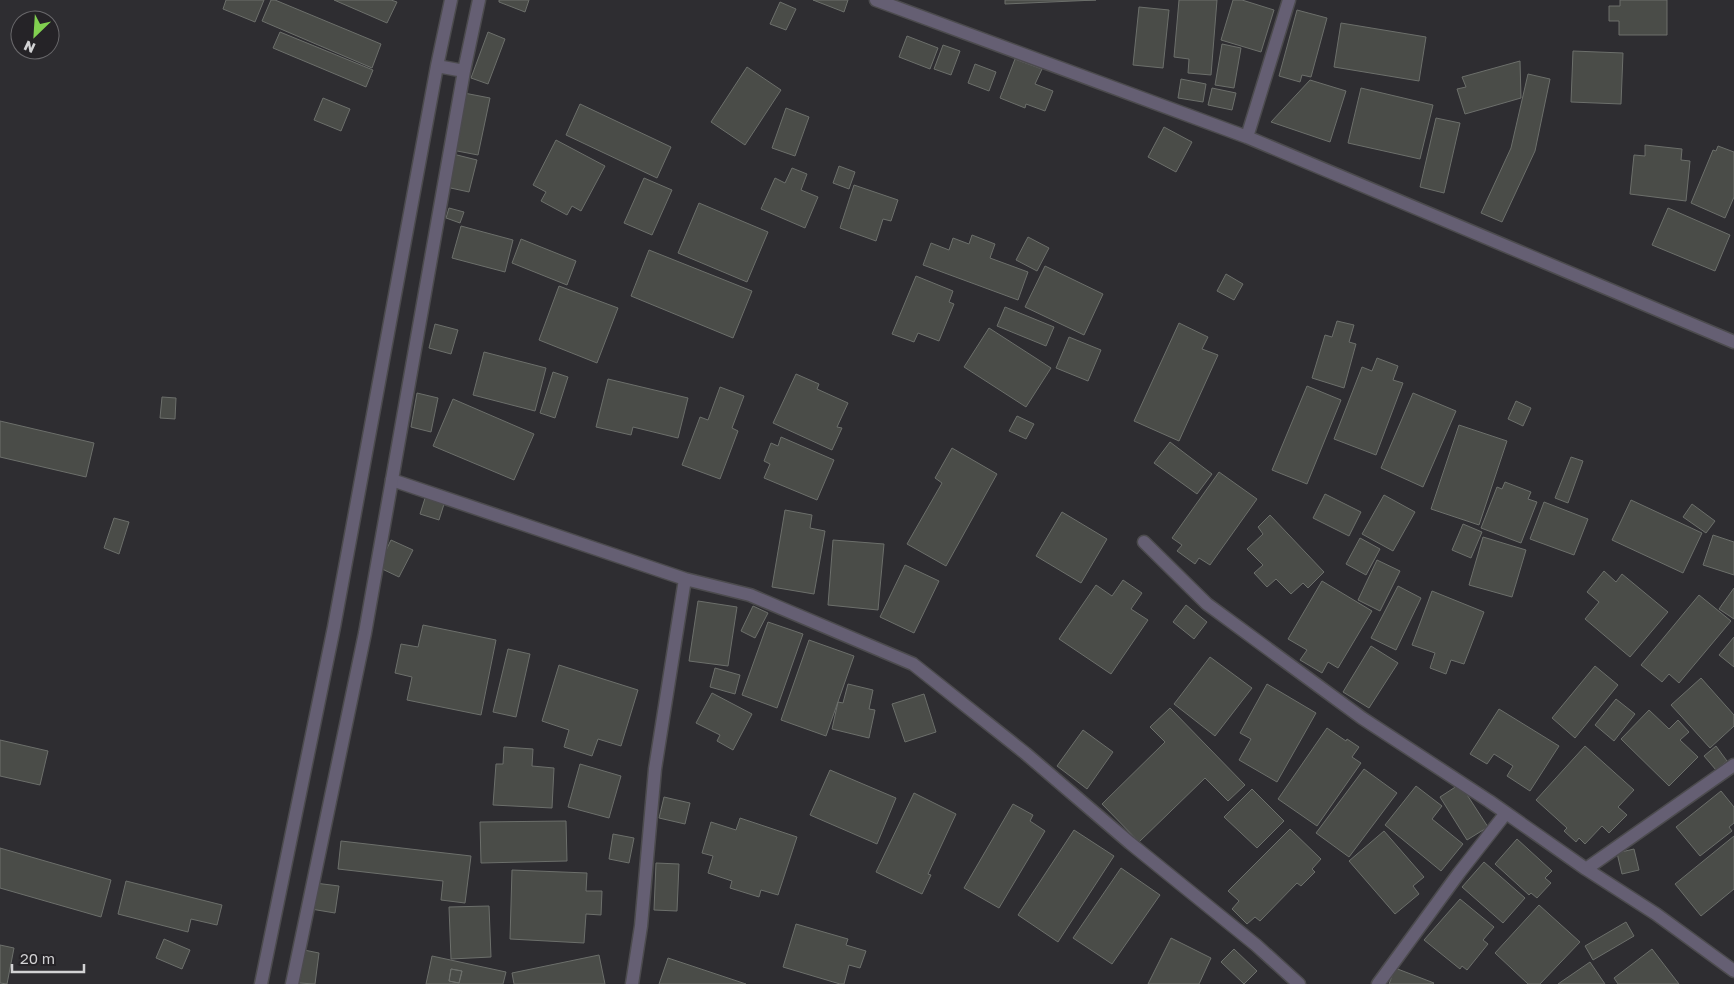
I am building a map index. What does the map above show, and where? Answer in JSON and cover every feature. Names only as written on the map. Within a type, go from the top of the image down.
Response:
[{"type":"street","points":[[261,984],[334,627],[437,66],[451,0]]},
{"type":"street","points":[[292,984],[365,633],[464,71],[479,0]]},
{"type":"street","points":[[876,0],[1248,137],[1734,342]]},
{"type":"street","points":[[1248,137],[1289,0]]},
{"type":"street","points":[[437,66],[464,71]]},
{"type":"street","points":[[392,480],[685,579],[750,595],[913,664],[1025,753],[1256,945],[1299,984]]},
{"type":"street","points":[[1144,542],[1207,604],[1362,718],[1656,914],[1734,971]]},
{"type":"street","points":[[632,984],[641,926],[655,769],[685,579]]},
{"type":"street","points":[[1586,869],[1734,765]]},
{"type":"street","points":[[1378,984],[1459,873],[1506,813]]},
{"type":"building","points":[[226,0],[264,0],[255,22],[223,9]]},
{"type":"building","points":[[271,0],[381,44],[372,68],[262,21]]},
{"type":"building","points":[[334,0],[391,0],[397,2],[387,23]]},
{"type":"building","points":[[499,0],[529,0],[525,12],[499,2]]},
{"type":"building","points":[[813,0],[848,0],[844,12]]},
{"type":"building","points":[[1005,0],[1096,0],[1005,4]]},
{"type":"building","points":[[1179,0],[1217,0],[1211,75],[1188,73],[1189,59],[1174,57]]},
{"type":"building","points":[[1233,0],[1242,0],[1274,10],[1261,52],[1221,40]]},
{"type":"building","points":[[1620,0],[1667,0],[1667,35],[1619,35],[1619,21],[1609,21],[1609,6],[1620,6]]},
{"type":"building","points":[[780,2],[796,9],[786,30],[770,24]]},
{"type":"building","points":[[1139,7],[1169,10],[1163,68],[1133,65]]},
{"type":"building","points":[[1297,10],[1327,18],[1311,77],[1302,75],[1300,82],[1279,76]]},
{"type":"building","points":[[1341,23],[1426,37],[1419,81],[1334,67]]},
{"type":"building","points":[[280,32],[373,70],[366,87],[273,48]]},
{"type":"building","points":[[488,32],[505,39],[488,84],[471,78]]},
{"type":"building","points":[[907,36],[938,48],[930,69],[899,57]]},
{"type":"building","points":[[1222,44],[1241,48],[1234,88],[1215,85]]},
{"type":"building","points":[[943,45],[960,51],[951,75],[934,69]]},
{"type":"building","points":[[1573,51],[1623,53],[1621,104],[1571,102]]},
{"type":"building","points":[[1015,59],[1042,69],[1035,84],[1053,91],[1045,111],[1026,104],[1025,108],[1000,98]]},
{"type":"building","points":[[1520,61],[1521,98],[1465,114],[1457,89],[1466,87],[1462,77]]},
{"type":"building","points":[[975,64],[996,72],[989,91],[968,83]]},
{"type":"building","points":[[747,67],[781,90],[745,145],[711,122]]},
{"type":"building","points":[[1528,74],[1550,79],[1535,151],[1502,222],[1481,213],[1511,148]]},
{"type":"building","points":[[1181,79],[1206,84],[1203,102],[1178,98]]},
{"type":"building","points":[[1310,80],[1346,91],[1330,142],[1271,122]]},
{"type":"building","points":[[1212,88],[1236,93],[1232,110],[1208,105]]},
{"type":"building","points":[[1361,88],[1433,105],[1420,159],[1348,143]]},
{"type":"building","points":[[464,93],[490,98],[478,155],[452,150]]},
{"type":"building","points":[[323,98],[350,109],[341,131],[314,120]]},
{"type":"building","points":[[580,104],[671,147],[657,178],[566,135]]},
{"type":"building","points":[[786,108],[809,117],[795,156],[772,148]]},
{"type":"building","points":[[1436,118],[1460,123],[1444,193],[1420,187]]},
{"type":"building","points":[[1164,127],[1192,142],[1176,172],[1148,157]]},
{"type":"building","points":[[556,140],[605,166],[581,211],[572,206],[567,215],[541,201],[546,192],[533,185]]},
{"type":"building","points":[[1645,145],[1682,149],[1681,160],[1690,161],[1686,201],[1630,194],[1634,155],[1645,156]]},
{"type":"building","points":[[1718,146],[1734,152],[1734,197],[1725,218],[1691,203],[1713,150],[1716,151]]},
{"type":"building","points":[[453,154],[477,160],[469,192],[446,187]]},
{"type":"building","points":[[839,166],[855,172],[849,189],[833,183]]},
{"type":"building","points":[[792,168],[807,174],[801,190],[818,197],[805,228],[761,209],[775,178],[785,183]]},
{"type":"building","points":[[644,178],[672,190],[652,235],[624,223]]},
{"type":"building","points":[[854,185],[898,200],[891,221],[883,219],[876,241],[840,228]]},
{"type":"building","points":[[699,203],[768,232],[747,282],[678,253]]},
{"type":"building","points":[[449,208],[464,212],[460,223],[446,218]]},
{"type":"building","points":[[1668,208],[1730,235],[1715,271],[1652,245]]},
{"type":"building","points":[[461,226],[513,240],[505,272],[452,258]]},
{"type":"building","points":[[972,235],[995,244],[990,258],[1028,272],[1018,300],[923,265],[931,243],[949,250],[953,238],[969,244]]},
{"type":"building","points":[[1028,237],[1049,248],[1037,271],[1016,260]]},
{"type":"building","points":[[521,239],[576,261],[567,285],[512,263]]},
{"type":"building","points":[[649,250],[752,291],[733,338],[631,296]]},
{"type":"building","points":[[1045,266],[1103,294],[1084,335],[1025,307]]},
{"type":"building","points":[[1226,274],[1243,284],[1234,300],[1217,291]]},
{"type":"building","points":[[916,276],[953,291],[949,302],[954,304],[939,341],[918,333],[914,342],[892,334]]},
{"type":"building","points":[[559,286],[618,308],[597,363],[539,340]]},
{"type":"building","points":[[1005,307],[1054,327],[1046,346],[997,326]]},
{"type":"building","points":[[1337,321],[1354,325],[1349,342],[1356,344],[1344,388],[1312,378],[1325,335],[1332,337]]},
{"type":"building","points":[[1179,323],[1208,337],[1202,349],[1218,355],[1179,441],[1134,421]]},
{"type":"building","points":[[435,324],[458,330],[451,354],[429,348]]},
{"type":"building","points":[[989,328],[1051,368],[1026,407],[964,367]]},
{"type":"building","points":[[1069,337],[1101,350],[1088,381],[1056,368]]},
{"type":"building","points":[[484,352],[546,368],[535,411],[473,395]]},
{"type":"building","points":[[1377,358],[1398,366],[1393,380],[1403,383],[1376,455],[1334,439],[1362,367],[1372,371]]},
{"type":"building","points":[[553,372],[568,377],[555,418],[540,413]]},
{"type":"building","points":[[796,374],[819,384],[817,389],[848,403],[837,427],[842,428],[832,450],[773,423]]},
{"type":"building","points":[[608,379],[688,398],[678,438],[633,427],[631,435],[596,427]]},
{"type":"building","points":[[1307,386],[1341,400],[1307,484],[1272,470]]},
{"type":"building","points":[[720,387],[744,396],[732,428],[738,431],[720,479],[682,465],[700,417],[708,420]]},
{"type":"building","points":[[417,393],[438,398],[431,432],[411,427]]},
{"type":"building","points":[[1413,393],[1456,411],[1423,487],[1381,468]]},
{"type":"building","points":[[162,397],[176,398],[175,419],[160,418]]},
{"type":"building","points":[[453,399],[534,434],[514,480],[433,446]]},
{"type":"building","points":[[1516,401],[1531,408],[1523,426],[1508,419]]},
{"type":"building","points":[[1017,416],[1034,424],[1026,439],[1009,431]]},
{"type":"building","points":[[0,421],[94,443],[86,477],[0,457]]},
{"type":"building","points":[[1459,425],[1507,441],[1479,525],[1431,509]]},
{"type":"building","points":[[781,437],[834,460],[817,500],[764,478],[770,464],[764,461],[771,443],[778,446]]},
{"type":"building","points":[[1170,442],[1212,474],[1197,494],[1154,463]]},
{"type":"building","points":[[952,448],[997,474],[946,566],[907,544],[942,483],[935,478]]},
{"type":"building","points":[[1571,457],[1583,461],[1568,503],[1555,498]]},
{"type":"building","points":[[1219,472],[1257,499],[1210,565],[1199,558],[1195,564],[1177,551],[1182,545],[1172,538]]},
{"type":"building","points":[[1505,482],[1531,492],[1528,499],[1537,502],[1521,543],[1481,528],[1497,487],[1502,489]]},
{"type":"building","points":[[1325,494],[1361,512],[1349,536],[1313,518]]},
{"type":"building","points":[[426,495],[445,501],[439,520],[420,514]]},
{"type":"building","points":[[1384,495],[1415,512],[1393,551],[1362,534]]},
{"type":"building","points":[[1631,500],[1702,533],[1683,573],[1612,540]]},
{"type":"building","points":[[1544,502],[1588,519],[1574,555],[1530,539]]},
{"type":"building","points":[[1692,504],[1715,521],[1706,533],[1683,517]]},
{"type":"building","points":[[785,510],[812,515],[810,528],[825,531],[814,594],[772,587]]},
{"type":"building","points":[[1062,512],[1107,539],[1081,583],[1036,556]]},
{"type":"building","points":[[1270,515],[1324,572],[1308,588],[1303,583],[1291,594],[1276,579],[1267,587],[1254,573],[1263,565],[1247,549],[1263,534],[1258,527]]},
{"type":"building","points":[[114,518],[129,522],[119,554],[104,548]]},
{"type":"building","points":[[1463,524],[1482,532],[1471,558],[1452,550]]},
{"type":"building","points":[[1713,535],[1734,542],[1734,575],[1703,565]]},
{"type":"building","points":[[1483,537],[1526,550],[1512,597],[1469,585]]},
{"type":"building","points":[[1360,538],[1380,549],[1366,575],[1346,564]]},
{"type":"building","points":[[391,540],[413,550],[399,577],[378,567]]},
{"type":"building","points":[[833,540],[884,544],[878,610],[828,605]]},
{"type":"building","points":[[1377,560],[1400,571],[1380,611],[1358,600]]},
{"type":"building","points":[[905,565],[939,581],[914,633],[880,617]]},
{"type":"building","points":[[1604,571],[1616,582],[1622,574],[1668,612],[1630,657],[1585,619],[1599,602],[1587,592]]},
{"type":"building","points":[[1123,580],[1142,593],[1131,609],[1148,620],[1111,674],[1059,639],[1096,585],[1112,596]]},
{"type":"building","points":[[1322,581],[1372,611],[1338,668],[1328,662],[1322,673],[1300,660],[1307,650],[1288,639]]},
{"type":"building","points":[[1398,586],[1421,598],[1396,650],[1371,638]]},
{"type":"building","points":[[1734,588],[1734,619],[1719,609]]},
{"type":"building","points":[[1432,591],[1484,612],[1464,664],[1451,660],[1446,674],[1430,668],[1435,653],[1412,645]]},
{"type":"building","points":[[1699,595],[1731,621],[1679,683],[1669,674],[1662,682],[1641,665]]},
{"type":"building","points":[[698,601],[737,607],[728,666],[689,661]]},
{"type":"building","points":[[1186,605],[1207,622],[1194,639],[1173,622]]},
{"type":"building","points":[[753,606],[768,613],[755,638],[741,631]]},
{"type":"building","points":[[768,622],[803,634],[777,708],[742,695]]},
{"type":"building","points":[[423,625],[496,640],[481,715],[407,700],[412,677],[395,673],[401,644],[418,647]]},
{"type":"building","points":[[1734,637],[1734,667],[1719,655]]},
{"type":"building","points":[[809,640],[854,656],[826,736],[781,720]]},
{"type":"building","points":[[1371,646],[1398,663],[1369,708],[1343,692]]},
{"type":"building","points":[[508,649],[530,654],[516,717],[493,712]]},
{"type":"building","points":[[1210,657],[1252,688],[1215,736],[1174,704]]},
{"type":"building","points":[[559,665],[638,690],[621,746],[598,739],[592,756],[564,747],[569,730],[542,721]]},
{"type":"building","points":[[1595,666],[1618,685],[1575,738],[1552,718]]},
{"type":"building","points":[[715,668],[740,675],[735,694],[710,687]]},
{"type":"building","points":[[1701,678],[1734,715],[1734,726],[1710,748],[1671,705]]},
{"type":"building","points":[[848,684],[873,690],[869,709],[875,710],[869,738],[832,729],[838,702],[843,703]]},
{"type":"building","points":[[1267,684],[1316,713],[1277,782],[1239,760],[1251,739],[1240,733]]},
{"type":"building","points":[[712,693],[752,714],[733,750],[717,741],[720,735],[696,723]]},
{"type":"building","points":[[924,694],[936,732],[905,742],[892,704]]},
{"type":"building","points":[[1616,699],[1635,714],[1614,741],[1595,725]]},
{"type":"building","points":[[1170,708],[1245,785],[1228,801],[1205,778],[1139,842],[1102,804],[1165,742],[1150,727]]},
{"type":"building","points":[[1499,709],[1559,746],[1530,791],[1507,776],[1513,766],[1494,754],[1487,764],[1470,754]]},
{"type":"building","points":[[1649,710],[1669,729],[1678,720],[1689,732],[1680,740],[1698,757],[1669,786],[1621,739]]},
{"type":"building","points":[[1327,728],[1359,747],[1352,757],[1361,763],[1317,826],[1278,799]]},
{"type":"building","points":[[1083,730],[1113,752],[1087,789],[1057,766]]},
{"type":"building","points":[[0,740],[48,751],[40,785],[0,776]]},
{"type":"building","points":[[1585,746],[1634,790],[1618,807],[1627,815],[1609,833],[1602,826],[1585,844],[1579,838],[1576,842],[1564,831],[1567,828],[1536,800]]},
{"type":"building","points":[[1716,746],[1727,761],[1716,770],[1704,756]]},
{"type":"building","points":[[504,747],[533,749],[532,766],[554,768],[552,808],[493,805],[496,764],[503,764]]},
{"type":"building","points":[[580,764],[621,776],[609,818],[568,807]]},
{"type":"building","points":[[1364,769],[1397,793],[1349,857],[1316,833]]},
{"type":"building","points":[[830,770],[896,798],[877,844],[810,815]]},
{"type":"building","points":[[1460,784],[1488,827],[1467,840],[1440,797]]},
{"type":"building","points":[[1416,786],[1442,806],[1432,819],[1463,844],[1441,871],[1385,825]]},
{"type":"building","points":[[1252,789],[1284,821],[1257,848],[1224,817]]},
{"type":"building","points":[[1721,791],[1734,807],[1734,823],[1729,827],[1732,831],[1700,856],[1676,827]]},
{"type":"building","points":[[914,793],[956,814],[928,874],[931,875],[922,894],[876,872]]},
{"type":"building","points":[[664,797],[690,803],[685,824],[659,818]]},
{"type":"building","points":[[1013,804],[1033,815],[1030,821],[1045,831],[999,908],[964,888]]},
{"type":"building","points":[[740,818],[797,837],[778,895],[761,890],[759,897],[730,888],[732,881],[708,873],[713,856],[702,853],[711,822],[736,830]]},
{"type":"building","points":[[566,821],[567,861],[481,863],[480,822]]},
{"type":"building","points":[[1290,829],[1321,859],[1312,869],[1315,872],[1301,886],[1297,883],[1260,921],[1255,917],[1247,924],[1232,909],[1239,901],[1228,891]]},
{"type":"building","points":[[1074,830],[1114,856],[1058,942],[1018,915]]},
{"type":"building","points":[[1384,831],[1424,877],[1413,886],[1419,894],[1395,914],[1349,861]]},
{"type":"building","points":[[613,834],[634,838],[629,863],[609,859]]},
{"type":"building","points":[[1734,836],[1734,889],[1701,916],[1675,884]]},
{"type":"building","points":[[1517,839],[1552,871],[1545,878],[1551,883],[1537,898],[1531,893],[1529,895],[1495,864]]},
{"type":"building","points":[[341,841],[471,856],[465,903],[441,900],[443,881],[338,869]]},
{"type":"building","points":[[0,848],[111,880],[101,917],[0,888]]},
{"type":"building","points":[[1634,849],[1639,870],[1622,874],[1617,853]]},
{"type":"building","points":[[1484,862],[1525,898],[1503,923],[1462,887]]},
{"type":"building","points":[[656,863],[679,864],[677,911],[654,910]]},
{"type":"building","points":[[1121,868],[1160,895],[1112,964],[1073,938]]},
{"type":"building","points":[[512,870],[587,873],[586,891],[602,891],[601,915],[586,914],[584,943],[510,939]]},
{"type":"building","points":[[126,881],[222,905],[217,925],[191,919],[188,932],[118,914]]},
{"type":"building","points":[[315,883],[339,886],[335,913],[311,909]]},
{"type":"building","points":[[1460,899],[1494,927],[1483,940],[1488,944],[1467,970],[1462,966],[1460,969],[1424,940]]},
{"type":"building","points":[[1539,905],[1580,942],[1540,984],[1528,984],[1495,953]]},
{"type":"building","points":[[489,906],[491,957],[451,959],[449,907]]},
{"type":"building","points":[[1626,922],[1634,936],[1593,960],[1585,946]]},
{"type":"building","points":[[796,924],[848,939],[846,945],[866,951],[860,968],[849,965],[844,984],[840,984],[783,967]]},
{"type":"building","points":[[1171,938],[1211,958],[1199,984],[1148,984]]},
{"type":"building","points":[[164,939],[190,950],[182,969],[156,958]]},
{"type":"building","points":[[0,945],[14,948],[7,984],[0,983]]},
{"type":"building","points":[[1234,949],[1257,971],[1244,984],[1221,962]]},
{"type":"building","points":[[1652,949],[1679,984],[1618,984],[1614,978]]},
{"type":"building","points":[[304,950],[319,953],[315,984],[299,983]]},
{"type":"building","points":[[599,955],[605,984],[514,984],[512,973]]},
{"type":"building","points":[[432,956],[506,972],[503,984],[426,984]],"holes":[[[451,969],[462,971],[459,983],[449,981]]]},
{"type":"building","points":[[668,958],[746,984],[659,984]]},
{"type":"building","points":[[1590,962],[1605,984],[1558,984]]},
{"type":"building","points":[[1395,968],[1434,983],[1389,984]]},
{"type":"building","points":[[451,969],[462,971],[459,983],[449,981]]}]
